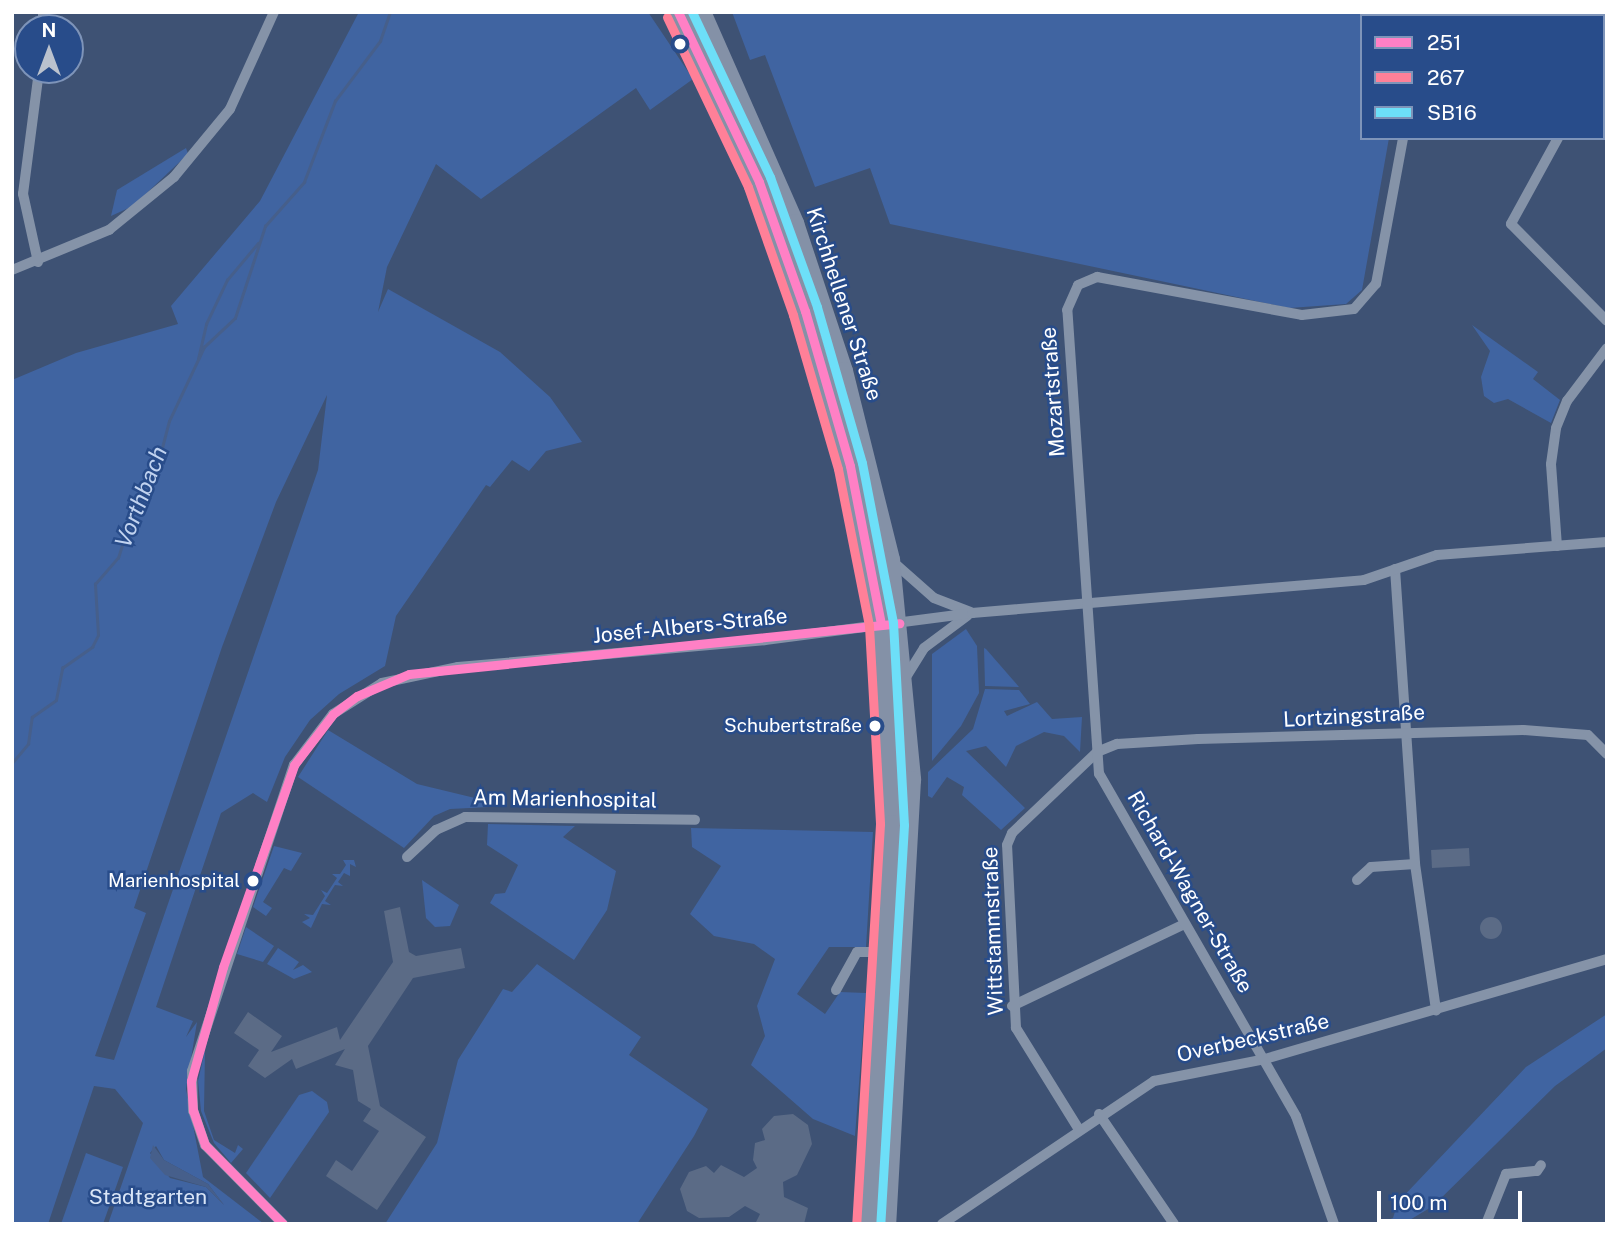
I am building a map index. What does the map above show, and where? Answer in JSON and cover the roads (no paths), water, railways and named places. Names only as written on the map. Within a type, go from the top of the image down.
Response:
[{"type":"main road","name":"Kirchhellener Straße","points":[[678,12],[759,182],[805,311],[850,466],[881,624],[891,768],[886,952],[868,1224]]},
{"type":"main road","name":"Kirchhellener Straße","points":[[702,12],[776,173],[822,303],[891,560],[906,677],[910,869],[889,1222]]},
{"type":"main road","points":[[716,12],[726,41],[724,55]]},
{"type":"street","points":[[12,270],[38,262],[109,230],[174,177],[230,109],[274,12]]},
{"type":"street","points":[[37,84],[23,194],[38,262]]},
{"type":"street","name":"Mozartstraße","points":[[1087,603],[1067,310],[1078,285],[1107,277],[1302,315],[1346,311],[1370,297],[1376,284],[1403,140]]},
{"type":"street","points":[[1557,140],[1511,224],[1607,321]]},
{"type":"street","points":[[1557,547],[1553,439],[1567,401],[1607,348]]},
{"type":"street","points":[[881,624],[972,613],[1364,580],[1437,555],[1607,542]]},
{"type":"street","points":[[891,560],[934,598],[972,613]]},
{"type":"street","points":[[1395,569],[1415,864],[1437,1010]]},
{"type":"street","name":"Richard-Wagner-Straße","points":[[1087,603],[1100,774],[1265,1059],[1309,1141],[1334,1224]]},
{"type":"street","points":[[906,677],[924,648],[972,613]]},
{"type":"street","name":"Josef-Albers-Straße","points":[[283,1224],[205,1145],[192,1111],[191,1081],[219,980],[294,765],[333,713],[357,696],[409,674],[881,624]]},
{"type":"street","name":"Lortzingstraße","points":[[1097,752],[1144,742],[1407,732],[1560,731],[1588,736],[1607,754]]},
{"type":"street","name":"Wittstammstraße","points":[[1078,1128],[1024,1046],[1012,1006],[1008,838],[1097,752]]},
{"type":"street","name":"Am Marienhospital","points":[[407,857],[436,830],[465,817],[695,820]]},
{"type":"street","points":[[1357,880],[1371,867],[1415,864]]},
{"type":"street","points":[[1012,1006],[1185,924]]},
{"type":"street","points":[[836,990],[857,952],[886,952]]},
{"type":"street","name":"Overbeckstraße","points":[[942,1224],[1078,1128],[1154,1081],[1265,1059],[1607,960]]},
{"type":"street","points":[[1099,1114],[1174,1224]]},
{"type":"street","points":[[1486,1224],[1506,1174],[1537,1171],[1541,1165]]},
{"type":"waterway","name":"Vorthbach","points":[[12,763],[28,744],[32,717],[56,700],[62,668],[92,647],[98,635],[95,584],[118,558],[139,491],[158,463],[169,421],[204,347],[235,318],[265,226],[304,182],[335,101],[380,41],[390,12]]},
{"type":"waterway","name":"Vorthbach","points":[[198,359],[206,324],[227,280],[258,243]]},
{"type":"place","name":"Schubertstraße","points":[[875,726]]},
{"type":"place","name":"Marienhospital","points":[[253,881]]},
{"type":"park label","name":"Stadtgarten","points":[[148,1197]]}]
